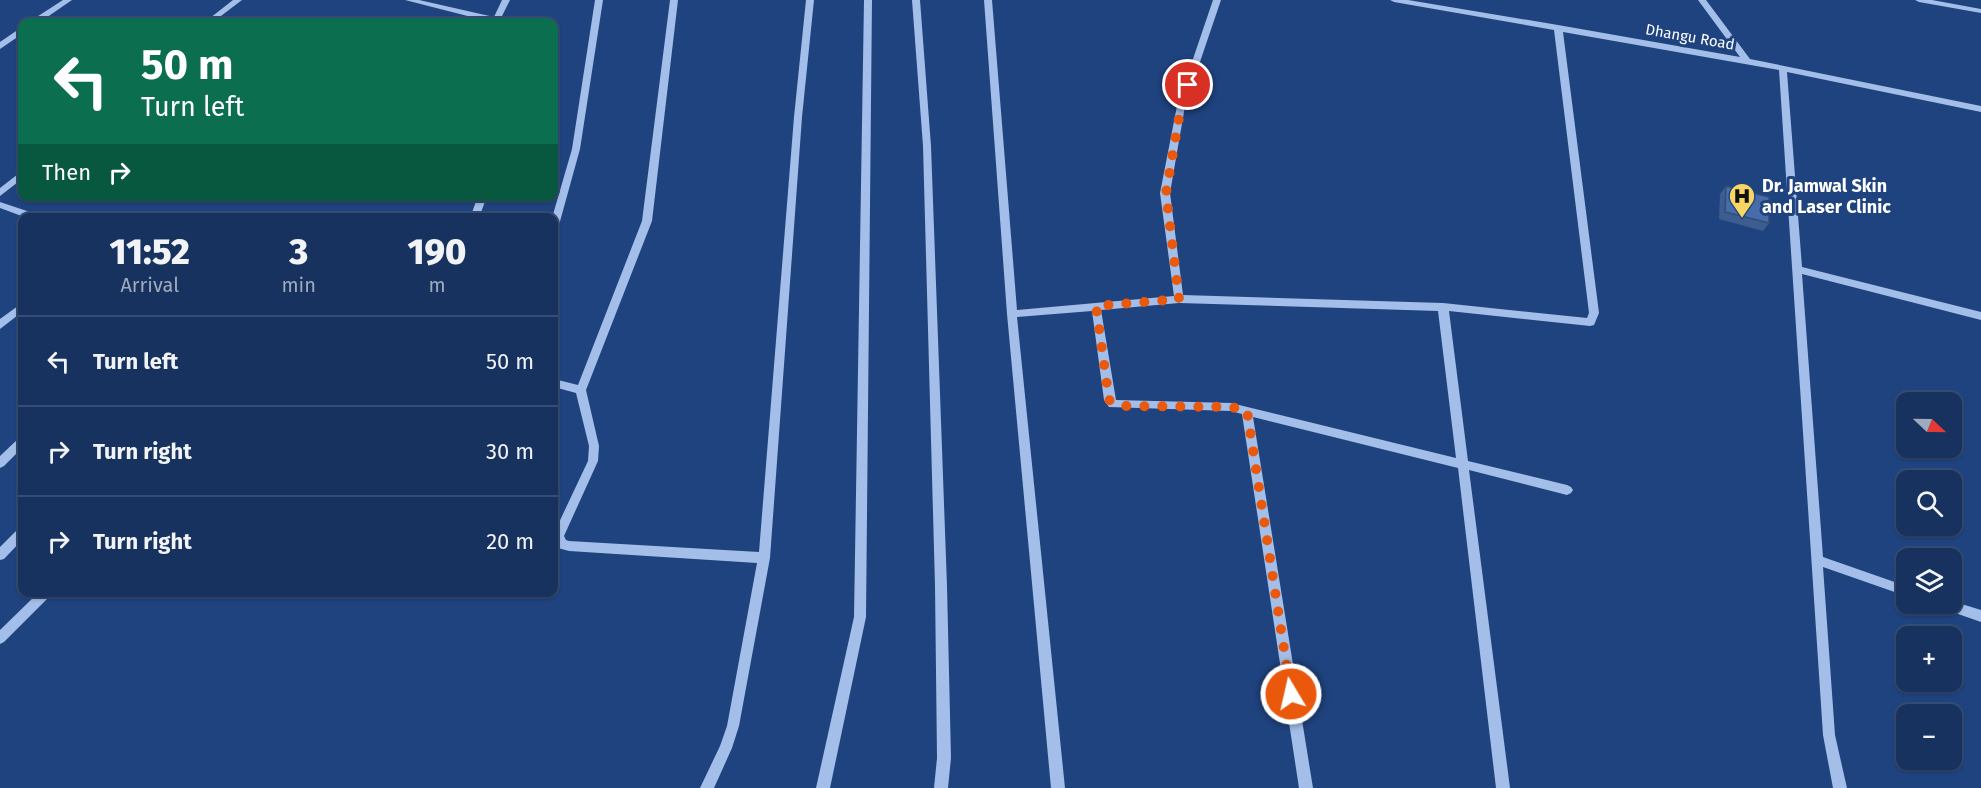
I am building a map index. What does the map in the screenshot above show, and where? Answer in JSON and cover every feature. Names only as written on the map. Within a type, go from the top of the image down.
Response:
[{"type":"street","points":[[41,18],[68,0]]},
{"type":"street","points":[[215,18],[238,0]]},
{"type":"street","points":[[409,0],[484,18]]},
{"type":"street","points":[[497,18],[506,0]]},
{"type":"street","points":[[557,213],[576,149],[599,0]]},
{"type":"street","points":[[674,0],[647,221],[581,390],[594,446],[593,461],[558,536],[562,544],[764,558]]},
{"type":"street","points":[[707,788],[726,748],[733,726],[764,558],[798,117],[810,0]]},
{"type":"street","points":[[823,788],[860,617],[868,0]]},
{"type":"street","points":[[916,0],[927,146],[941,598],[944,758],[941,788]]},
{"type":"street","points":[[988,0],[1011,314],[1058,788]]},
{"type":"street","points":[[1179,299],[1166,193],[1181,106],[1217,0]]},
{"type":"street","name":"Dhangu Road","points":[[1394,0],[1747,61],[1981,109]]},
{"type":"street","points":[[1702,0],[1747,61]]},
{"type":"street","points":[[1919,0],[1981,11]]},
{"type":"street","points":[[1011,314],[1179,299],[1443,307],[1583,324],[1593,319],[1558,27]]},
{"type":"street","points":[[0,46],[18,34]]},
{"type":"street","points":[[1783,68],[1829,735],[1840,788]]},
{"type":"street","points":[[0,193],[18,177]]},
{"type":"street","points":[[0,205],[24,213]]},
{"type":"street","points":[[1796,269],[1981,316]]},
{"type":"street","points":[[1096,306],[1109,400],[1113,404],[1231,407],[1567,490]]},
{"type":"street","points":[[1443,307],[1503,788]]},
{"type":"street","points":[[0,326],[18,310]]},
{"type":"street","points":[[558,384],[581,390]]},
{"type":"street","points":[[1247,411],[1306,788]]},
{"type":"street","points":[[0,463],[18,446]]},
{"type":"street","points":[[0,555],[18,537]]},
{"type":"street","points":[[1817,560],[1896,588]]},
{"type":"street","points":[[0,638],[43,597]]},
{"type":"street","points":[[1962,610],[1981,616]]},
{"type":"building","points":[[1726,186],[1769,197],[1769,223],[1725,212]]},
{"type":"place","name":"Dr. Jamwal Skin and Laser Clinic","points":[[1742,219]]},
{"type":"route","points":[[1188,85],[1181,106],[1166,193],[1179,299],[1096,306],[1109,400],[1113,404],[1123,406],[1231,407],[1247,411],[1291,694]]}]
